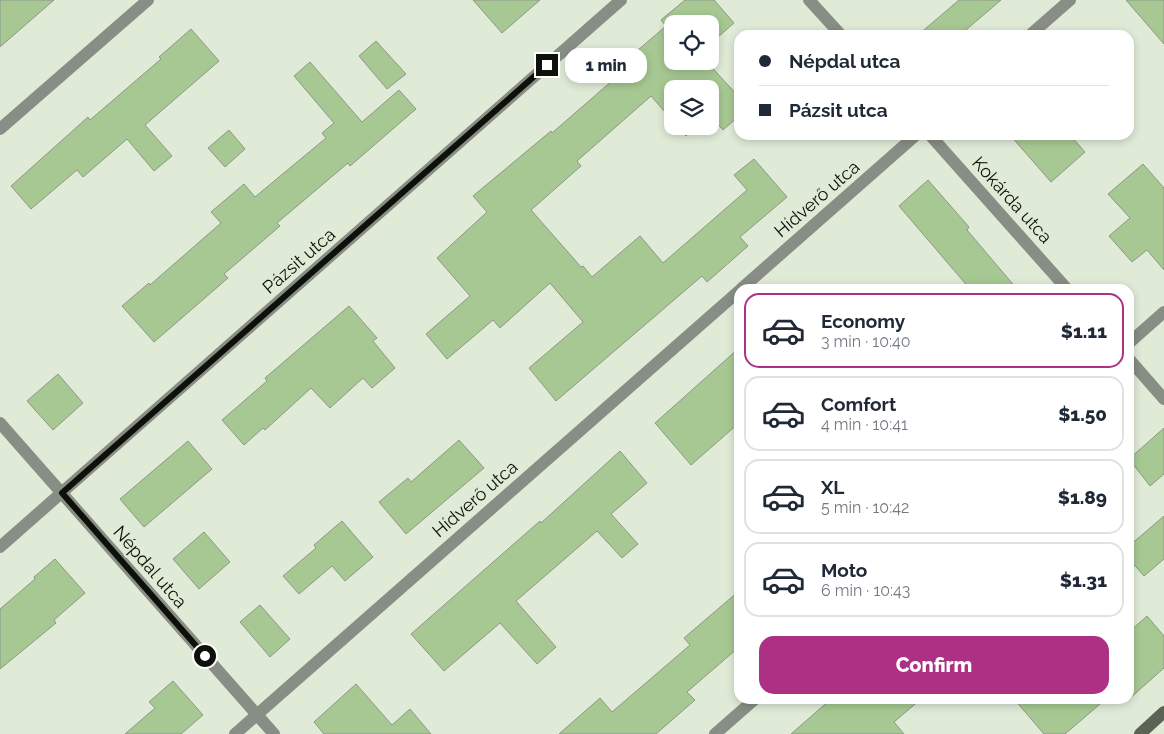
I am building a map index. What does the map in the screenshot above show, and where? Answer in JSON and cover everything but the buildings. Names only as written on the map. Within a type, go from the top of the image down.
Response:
[{"type":"street","points":[[0,129],[148,0]]},
{"type":"street","name":"Pázsit utca","points":[[0,547],[621,0]]},
{"type":"street","points":[[809,0],[836,30]]},
{"type":"street","points":[[1036,30],[1070,0]]},
{"type":"street","name":"Hídverő utca","points":[[747,284],[910,140]]},
{"type":"street","name":"Kokárda utca","points":[[934,140],[1063,284]]},
{"type":"street","name":"Hídverő utca","points":[[235,734],[734,295]]},
{"type":"street","points":[[1134,339],[1164,312]]},
{"type":"street","points":[[1134,365],[1164,398]]},
{"type":"street","name":"Népdal utca","points":[[0,423],[274,734]]},
{"type":"street","points":[[715,734],[749,704]]},
{"type":"street","points":[[1140,734],[1164,712]]},
{"type":"route","points":[[205,656],[62,493],[547,65]]}]
